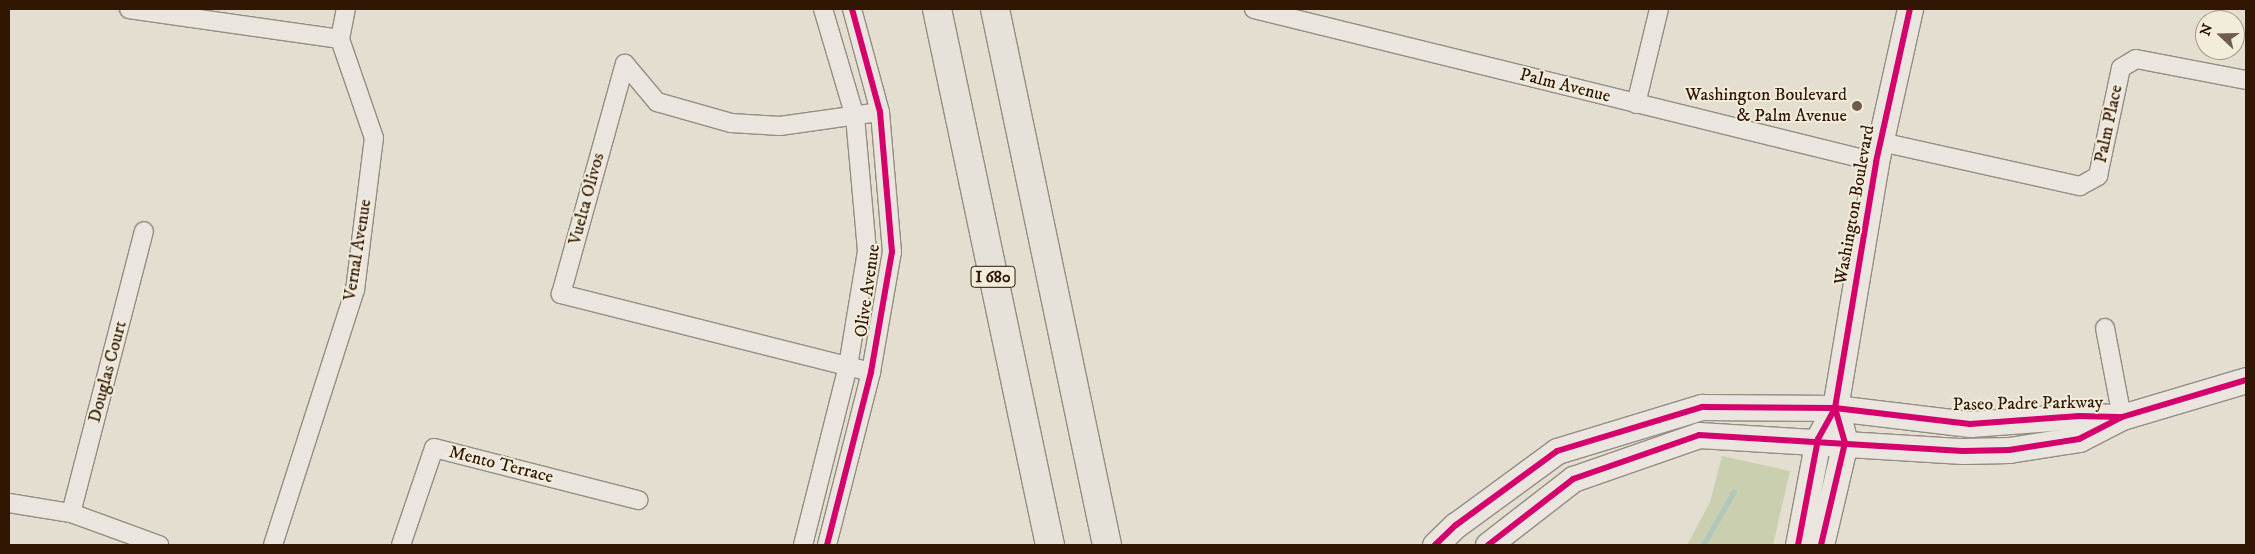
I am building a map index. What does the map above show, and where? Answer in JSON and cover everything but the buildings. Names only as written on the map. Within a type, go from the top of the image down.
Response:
[{"type":"highway","name":"I 680","points":[[937,9],[1050,545]]},
{"type":"highway","points":[[995,9],[1107,545]]},
{"type":"main road","name":"Washington Boulevard","points":[[1798,545],[1818,439],[1836,408],[1878,152],[1910,9]]},
{"type":"main road","name":"Paseo Padre Parkway","points":[[1488,545],[1573,479],[1699,435],[1818,439],[1846,443],[1963,451],[2009,450],[2079,439],[2122,417],[2246,380]]},
{"type":"main road","name":"Paseo Padre Parkway","points":[[1435,545],[1456,524],[1557,451],[1702,407],[1836,408],[1970,424],[2079,416],[2122,417]]},
{"type":"main road","name":"Washington Boulevard","points":[[1822,545],[1846,443],[1836,408]]},
{"type":"street","points":[[129,9],[340,39],[346,9]]},
{"type":"street","name":"Olive Avenue","points":[[803,545],[848,366],[867,251],[855,117],[823,9]]},
{"type":"street","name":"Olive Avenue","points":[[827,545],[871,372],[892,252],[880,112],[852,9]]},
{"type":"street","name":"Palm Avenue","points":[[1254,9],[1636,104],[1878,152]]},
{"type":"street","points":[[1636,104],[1659,9]]},
{"type":"street","name":"Vernal Avenue","points":[[273,545],[355,290],[374,138],[340,39]]},
{"type":"street","name":"Palm Place","points":[[1878,152],[2080,186],[2098,176],[2120,68],[2136,59],[2246,80]]},
{"type":"street","name":"Vuelta Olivos","points":[[871,372],[561,294],[625,64],[657,102],[731,123],[780,126],[880,112]]},
{"type":"street","name":"Douglas Court","points":[[71,513],[144,231]]},
{"type":"street","points":[[2105,328],[2122,417]]},
{"type":"street","name":"Mento Terrace","points":[[401,545],[434,448],[638,500]]},
{"type":"street","points":[[9,503],[71,513],[159,545]]},
{"type":"green space","points":[[1722,456],[1790,471],[1773,545],[1687,545],[1710,502]]},
{"type":"waterway","points":[[1703,545],[1734,491]]},
{"type":"cycle path","points":[[827,545],[871,372],[892,252],[880,112],[852,9]]},
{"type":"cycle path","points":[[1798,545],[1818,439],[1835,408],[1876,162],[1910,9]]},
{"type":"cycle path","points":[[1488,545],[1573,479],[1699,435],[1963,451],[2009,450],[2079,439],[2122,417],[2246,380]]},
{"type":"cycle path","points":[[1435,545],[1456,525],[1557,451],[1702,407],[1835,408],[1970,424],[2079,416],[2119,417]]},
{"type":"cycle path","points":[[1821,545],[1845,443],[1835,408]]},
{"type":"place","name":"Washington Boulevard & Palm Avenue","points":[[1857,106]]}]
